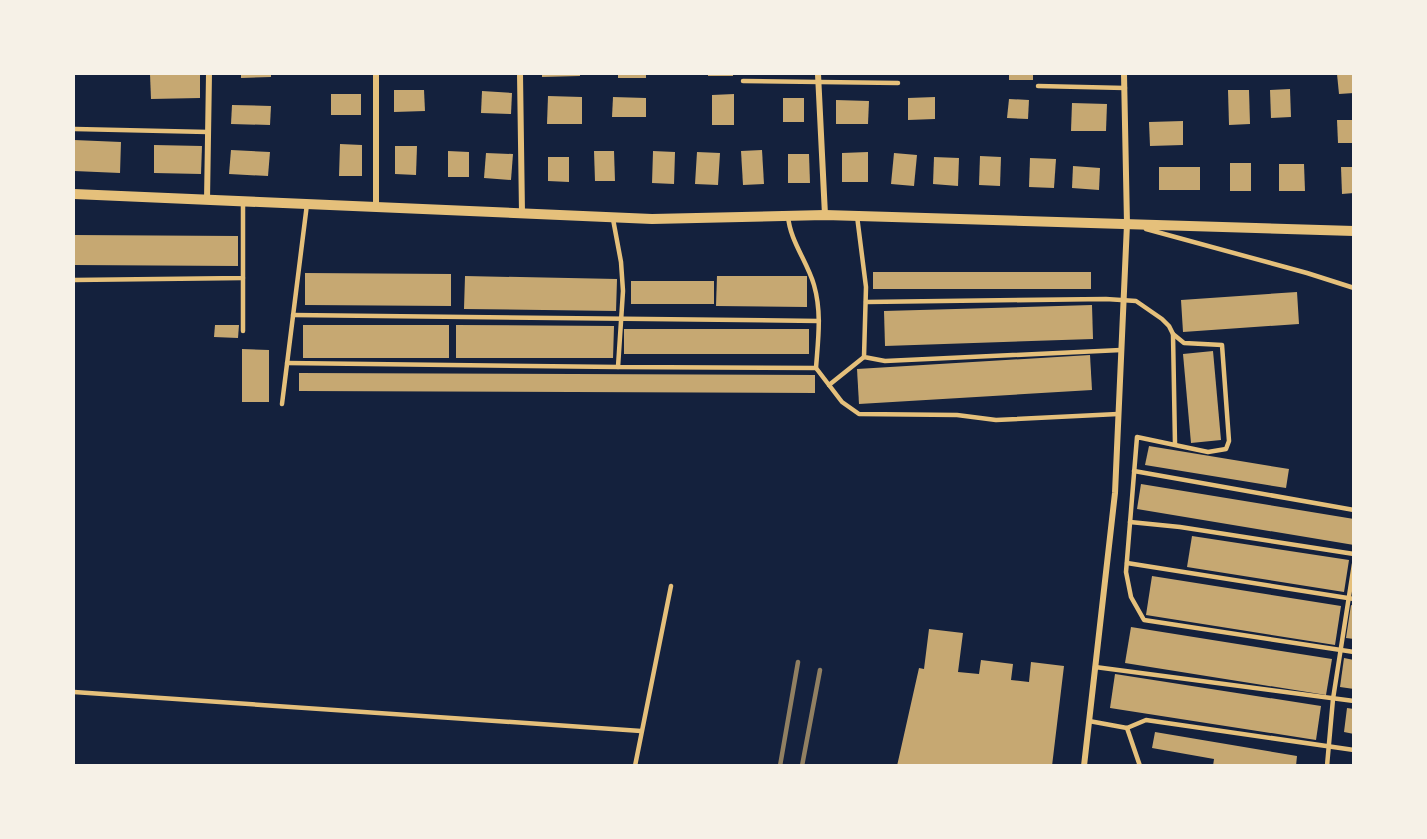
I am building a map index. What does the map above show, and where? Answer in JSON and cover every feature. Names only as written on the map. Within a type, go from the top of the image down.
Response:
[{"type":"street","points":[[207,200],[209,74]]},
{"type":"street","points":[[376,74],[376,206]]},
{"type":"street","points":[[520,74],[522,213]]},
{"type":"street","points":[[818,74],[825,215]]},
{"type":"street","points":[[1084,765],[1115,493],[1127,224],[1124,74]]},
{"type":"street","points":[[74,194],[652,219],[825,215],[1353,231]]},
{"type":"lane","points":[[743,81],[898,83]]},
{"type":"lane","points":[[1038,86],[1125,88]]},
{"type":"lane","points":[[75,129],[208,132]]},
{"type":"lane","points":[[243,201],[243,332]]},
{"type":"lane","points":[[282,404],[307,204]]},
{"type":"lane","points":[[788,216],[791,232],[813,283],[820,312],[816,368],[842,402],[859,414],[957,416],[996,420],[1118,414]]},
{"type":"lane","points":[[829,385],[864,357],[867,287],[857,216]]},
{"type":"lane","points":[[613,217],[621,262],[623,291],[618,367]]},
{"type":"lane","points":[[1127,224],[1353,288]]},
{"type":"lane","points":[[74,280],[243,278]]},
{"type":"lane","points":[[866,302],[1136,301],[1162,319],[1173,334],[1184,343],[1222,345],[1229,441],[1226,449],[1208,452],[1137,437],[1126,572],[1131,597],[1144,620],[1353,652]]},
{"type":"lane","points":[[293,315],[819,321]]},
{"type":"lane","points":[[1173,334],[1175,444]]},
{"type":"lane","points":[[864,357],[885,361],[1121,350]]},
{"type":"lane","points":[[287,363],[816,368]]},
{"type":"lane","points":[[1134,471],[1353,510]]},
{"type":"lane","points":[[1130,522],[1180,527],[1353,554]]},
{"type":"lane","points":[[1127,562],[1351,598]]},
{"type":"lane","points":[[1327,765],[1333,699],[1351,598],[1353,564]]},
{"type":"lane","points":[[635,765],[671,586]]},
{"type":"lane","points":[[1095,667],[1353,701]]},
{"type":"lane","points":[[74,692],[641,731]]},
{"type":"lane","points":[[1089,721],[1127,728],[1146,720],[1353,750]]},
{"type":"lane","points":[[1127,728],[1140,765]]},
{"type":"building","points":[[150,74],[200,74],[200,98],[151,99]]},
{"type":"building","points":[[241,74],[271,74],[271,77],[241,78]]},
{"type":"building","points":[[542,74],[580,74],[580,76],[542,77]]},
{"type":"building","points":[[618,74],[646,74],[646,78],[618,78]]},
{"type":"building","points":[[708,74],[733,74],[733,76],[708,76]]},
{"type":"building","points":[[1009,74],[1033,74],[1033,80],[1009,80]]},
{"type":"building","points":[[1337,74],[1354,74],[1354,93],[1339,94]]},
{"type":"building","points":[[1290,89],[1291,117],[1271,118],[1270,90]]},
{"type":"building","points":[[394,90],[424,90],[425,111],[394,112]]},
{"type":"building","points":[[1228,90],[1249,90],[1250,124],[1229,125]]},
{"type":"building","points":[[482,91],[512,93],[511,114],[481,113]]},
{"type":"building","points":[[331,94],[361,94],[361,115],[331,115]]},
{"type":"building","points":[[734,94],[734,125],[712,125],[712,95]]},
{"type":"building","points":[[548,96],[582,97],[582,124],[547,124]]},
{"type":"building","points":[[613,97],[646,98],[646,117],[612,117]]},
{"type":"building","points":[[935,97],[935,119],[908,120],[908,98]]},
{"type":"building","points":[[783,98],[804,98],[804,122],[783,122]]},
{"type":"building","points":[[1009,99],[1029,100],[1028,119],[1007,118]]},
{"type":"building","points":[[836,100],[869,101],[868,124],[836,124]]},
{"type":"building","points":[[1072,103],[1107,104],[1106,131],[1071,131]]},
{"type":"building","points":[[232,105],[271,106],[270,125],[231,124]]},
{"type":"building","points":[[1337,120],[1354,120],[1354,143],[1338,143]]},
{"type":"building","points":[[1183,121],[1183,145],[1150,146],[1149,122]]},
{"type":"building","points":[[74,140],[121,142],[120,173],[74,171]]},
{"type":"building","points":[[340,144],[362,145],[362,176],[339,176]]},
{"type":"building","points":[[154,145],[202,146],[201,174],[154,173]]},
{"type":"building","points":[[395,146],[417,146],[416,175],[395,174]]},
{"type":"building","points":[[231,150],[270,152],[268,176],[229,174]]},
{"type":"building","points":[[762,150],[764,184],[743,185],[741,151]]},
{"type":"building","points":[[448,151],[469,152],[469,177],[448,177]]},
{"type":"building","points":[[594,151],[614,151],[615,181],[595,181]]},
{"type":"building","points":[[653,151],[675,152],[674,184],[652,183]]},
{"type":"building","points":[[697,152],[720,153],[718,185],[695,184]]},
{"type":"building","points":[[868,152],[868,182],[842,182],[842,153]]},
{"type":"building","points":[[486,153],[513,154],[511,180],[484,178]]},
{"type":"building","points":[[894,153],[917,155],[914,186],[891,184]]},
{"type":"building","points":[[788,154],[809,154],[810,183],[788,183]]},
{"type":"building","points":[[980,156],[1001,157],[1000,186],[979,185]]},
{"type":"building","points":[[548,157],[569,157],[569,182],[548,181]]},
{"type":"building","points":[[934,157],[959,158],[958,186],[933,184]]},
{"type":"building","points":[[1030,158],[1056,159],[1054,188],[1029,187]]},
{"type":"building","points":[[1230,163],[1251,163],[1251,191],[1230,191]]},
{"type":"building","points":[[1279,164],[1304,164],[1305,191],[1279,191]]},
{"type":"building","points":[[1073,166],[1100,168],[1099,190],[1072,188]]},
{"type":"building","points":[[1159,167],[1200,167],[1200,190],[1159,190]]},
{"type":"building","points":[[1341,167],[1354,167],[1354,193],[1342,194]]},
{"type":"building","points":[[74,235],[238,236],[238,266],[74,265]]},
{"type":"building","points":[[873,272],[1091,272],[1091,289],[873,289]]},
{"type":"building","points":[[305,273],[451,274],[451,306],[305,305]]},
{"type":"building","points":[[465,276],[617,279],[616,311],[464,309]]},
{"type":"building","points":[[717,276],[807,276],[807,307],[716,306]]},
{"type":"building","points":[[631,281],[714,281],[714,304],[631,304]]},
{"type":"building","points":[[1297,292],[1299,324],[1183,332],[1181,300]]},
{"type":"building","points":[[1092,305],[1093,339],[885,346],[884,311]]},
{"type":"building","points":[[215,325],[239,325],[238,338],[214,337]]},
{"type":"building","points":[[303,325],[449,325],[449,358],[303,358]]},
{"type":"building","points":[[456,325],[614,326],[613,358],[456,358]]},
{"type":"building","points":[[624,329],[809,329],[809,354],[624,354]]},
{"type":"building","points":[[242,349],[269,350],[269,402],[242,402]]},
{"type":"building","points":[[1213,351],[1221,440],[1191,443],[1183,354]]},
{"type":"building","points":[[1090,355],[1092,390],[859,404],[857,369]]},
{"type":"building","points":[[299,373],[815,375],[815,393],[299,391]]},
{"type":"building","points":[[1149,446],[1289,469],[1286,488],[1145,465]]},
{"type":"building","points":[[1141,484],[1354,519],[1354,545],[1137,509]]},
{"type":"building","points":[[1192,536],[1349,560],[1344,592],[1187,567]]},
{"type":"building","points":[[1152,576],[1341,606],[1335,645],[1146,615]]},
{"type":"building","points":[[1351,605],[1354,606],[1354,639],[1346,638]]},
{"type":"building","points":[[1131,627],[1332,659],[1326,695],[1125,663]]},
{"type":"building","points":[[929,629],[963,633],[958,672],[979,674],[981,660],[1013,664],[1011,680],[1029,682],[1031,662],[1064,666],[1052,766],[897,766],[919,668],[924,669]]},
{"type":"building","points":[[1344,658],[1354,660],[1354,689],[1340,687]]},
{"type":"building","points":[[1115,674],[1321,706],[1316,740],[1110,708]]},
{"type":"building","points":[[1347,708],[1354,709],[1354,734],[1344,732]]},
{"type":"building","points":[[1155,732],[1297,756],[1296,766],[1213,766],[1214,759],[1152,748]]},
{"type":"railway","points":[[780,766],[798,662]]},
{"type":"railway","points":[[802,766],[820,670]]}]
